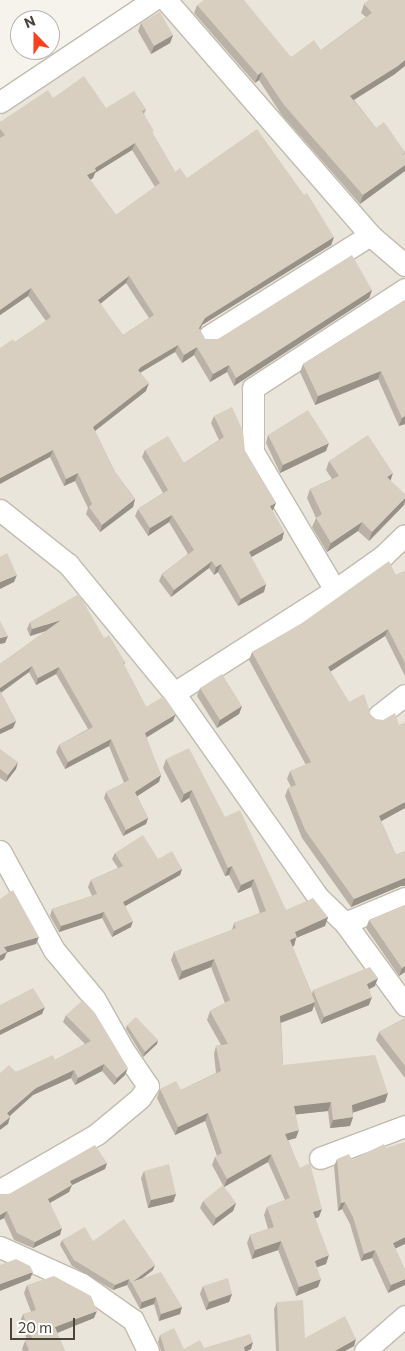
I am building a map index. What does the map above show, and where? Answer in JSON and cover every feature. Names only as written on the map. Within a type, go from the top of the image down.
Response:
[{"type":"street","points":[[0,102],[153,0]]},
{"type":"street","points":[[166,0],[370,235],[405,265]]},
{"type":"street","points":[[209,336],[370,235]]},
{"type":"street","points":[[335,590],[253,452],[253,388],[405,289]]},
{"type":"street","points":[[0,510],[68,564],[174,693],[318,897],[345,923],[405,1005]]},
{"type":"street","points":[[174,693],[335,590],[383,556],[405,535]]},
{"type":"street","points":[[378,716],[405,695]]},
{"type":"street","points":[[0,851],[54,950],[94,998],[124,1052],[148,1086],[140,1098],[97,1134],[0,1190]]},
{"type":"street","points":[[345,923],[405,898]]},
{"type":"street","points":[[320,1158],[405,1126]]},
{"type":"street","points":[[0,1247],[82,1284],[133,1320],[148,1351]]},
{"type":"street","points":[[365,1351],[404,1318]]},
{"type":"shaded area","points":[[172,0],[405,0],[405,1351],[0,1351],[0,116],[133,19]]},
{"type":"building","points":[[204,0],[244,0],[291,57],[314,40],[321,50],[372,13],[364,4],[369,0],[405,0],[405,60],[350,96],[376,128],[384,122],[405,152],[403,154],[405,165],[363,195],[284,105],[262,72],[258,75],[197,5]]},
{"type":"building","points":[[160,12],[173,35],[154,46],[141,23]]},
{"type":"building","points":[[84,76],[106,108],[134,91],[146,109],[142,111],[175,172],[180,168],[187,178],[257,129],[304,195],[307,193],[334,237],[205,318],[199,328],[205,339],[218,339],[352,255],[372,290],[236,378],[229,365],[213,374],[197,347],[184,355],[178,345],[141,367],[138,370],[149,383],[93,427],[115,472],[135,499],[102,525],[89,507],[92,504],[78,473],[66,479],[53,450],[0,478],[0,348],[13,339],[15,342],[51,317],[31,288],[0,310],[0,138],[5,135],[0,129],[0,122],[48,90],[53,98]],"holes":[[[135,143],[160,183],[116,215],[87,175],[96,171],[95,168]],[[129,276],[154,315],[123,335],[98,300]]]},
{"type":"building","points":[[405,300],[405,416],[402,418],[381,371],[318,396],[303,364]]},
{"type":"building","points":[[232,407],[243,431],[245,451],[276,503],[270,506],[284,532],[249,552],[266,584],[241,599],[221,564],[216,567],[212,561],[174,590],[162,574],[194,550],[172,515],[150,528],[138,509],[168,490],[145,450],[168,436],[184,463],[224,437],[214,416]]},
{"type":"building","points":[[308,410],[329,443],[283,465],[268,435]]},
{"type":"building","points":[[368,435],[393,473],[387,477],[405,494],[405,498],[372,532],[362,522],[331,543],[316,518],[322,514],[310,489],[339,476],[329,461]]},
{"type":"building","points":[[7,553],[17,575],[0,582],[0,557]]},
{"type":"building","points":[[389,561],[396,575],[405,571],[405,663],[388,629],[328,667],[349,702],[364,694],[371,715],[376,719],[383,720],[395,713],[399,725],[405,722],[405,802],[379,816],[396,855],[405,851],[405,878],[354,899],[305,830],[288,788],[296,785],[290,771],[311,762],[252,652],[302,623]]},
{"type":"building","points":[[79,594],[104,638],[109,635],[125,662],[123,663],[146,707],[164,696],[176,714],[145,733],[161,775],[135,792],[148,818],[126,830],[106,792],[129,780],[111,739],[68,762],[59,745],[93,727],[59,667],[38,678],[32,666],[0,688],[0,664],[61,620],[32,629],[30,622]]},
{"type":"building","points":[[0,621],[8,636],[0,638]]},
{"type":"building","points":[[222,674],[242,706],[220,720],[200,688]]},
{"type":"building","points":[[0,691],[16,721],[0,729]]},
{"type":"building","points":[[189,748],[225,817],[240,810],[286,910],[313,898],[328,917],[295,932],[297,937],[290,940],[315,1002],[280,1016],[283,1065],[375,1055],[388,1093],[352,1105],[353,1117],[333,1120],[331,1102],[294,1106],[299,1130],[285,1134],[300,1168],[310,1163],[322,1209],[313,1212],[329,1255],[315,1261],[321,1279],[299,1287],[281,1241],[255,1250],[250,1235],[274,1227],[267,1207],[290,1198],[271,1154],[227,1179],[215,1157],[222,1153],[208,1113],[178,1127],[160,1089],[176,1081],[181,1090],[221,1071],[216,1046],[228,1044],[210,1011],[230,1000],[214,959],[182,971],[174,952],[236,928],[234,923],[266,911],[254,879],[241,885],[232,866],[228,868],[192,790],[184,794],[166,759]]},
{"type":"building","points":[[0,749],[18,762],[8,775],[0,769]]},
{"type":"building","points":[[143,835],[158,859],[172,851],[182,869],[123,902],[133,921],[114,931],[104,912],[61,926],[52,909],[97,894],[91,880],[123,866],[115,853]]},
{"type":"building","points":[[13,890],[39,937],[4,947],[7,952],[0,955],[0,899]]},
{"type":"building","points":[[405,905],[405,966],[402,968],[369,920]]},
{"type":"building","points":[[370,967],[378,978],[367,984],[372,997],[324,1017],[313,990]]},
{"type":"building","points":[[33,988],[45,1007],[0,1030],[0,1005]]},
{"type":"building","points":[[83,1000],[95,1013],[128,1068],[117,1078],[104,1064],[78,1078],[74,1070],[36,1088],[7,1113],[10,1117],[0,1125],[0,1073],[9,1065],[16,1072],[53,1055],[55,1060],[91,1041],[66,1015]]},
{"type":"building","points":[[136,1017],[158,1040],[145,1052],[127,1025]]},
{"type":"building","points":[[405,1018],[405,1066],[379,1032]]},
{"type":"building","points":[[405,1142],[405,1237],[393,1243],[405,1270],[405,1279],[391,1285],[375,1250],[364,1254],[353,1217],[345,1202],[341,1203],[337,1159],[349,1154],[352,1160],[384,1144],[386,1148]]},
{"type":"building","points":[[95,1145],[107,1163],[70,1181],[72,1185],[48,1199],[62,1228],[35,1242],[17,1233],[7,1211],[0,1215],[0,1194],[9,1194]]},
{"type":"building","points":[[169,1164],[176,1194],[151,1200],[144,1171]]},
{"type":"building","points":[[223,1185],[236,1203],[216,1218],[203,1201]]},
{"type":"building","points":[[124,1219],[155,1265],[131,1283],[129,1279],[115,1285],[74,1260],[62,1240],[85,1227],[93,1241]]},
{"type":"building","points":[[16,1259],[30,1266],[33,1272],[0,1284],[0,1265]]},
{"type":"building","points":[[161,1272],[182,1307],[161,1314],[156,1297],[142,1302],[131,1282]]},
{"type":"building","points":[[54,1276],[91,1296],[97,1311],[55,1327],[65,1351],[27,1351],[29,1350],[25,1341],[32,1338],[23,1314],[36,1310],[27,1285]]},
{"type":"building","points":[[228,1278],[232,1294],[209,1302],[203,1286]]},
{"type":"building","points":[[303,1300],[305,1338],[345,1316],[356,1339],[335,1351],[279,1351],[277,1302]]},
{"type":"building","points":[[174,1328],[184,1349],[200,1340],[204,1348],[250,1334],[253,1342],[244,1347],[245,1351],[165,1351],[160,1335]]}]
